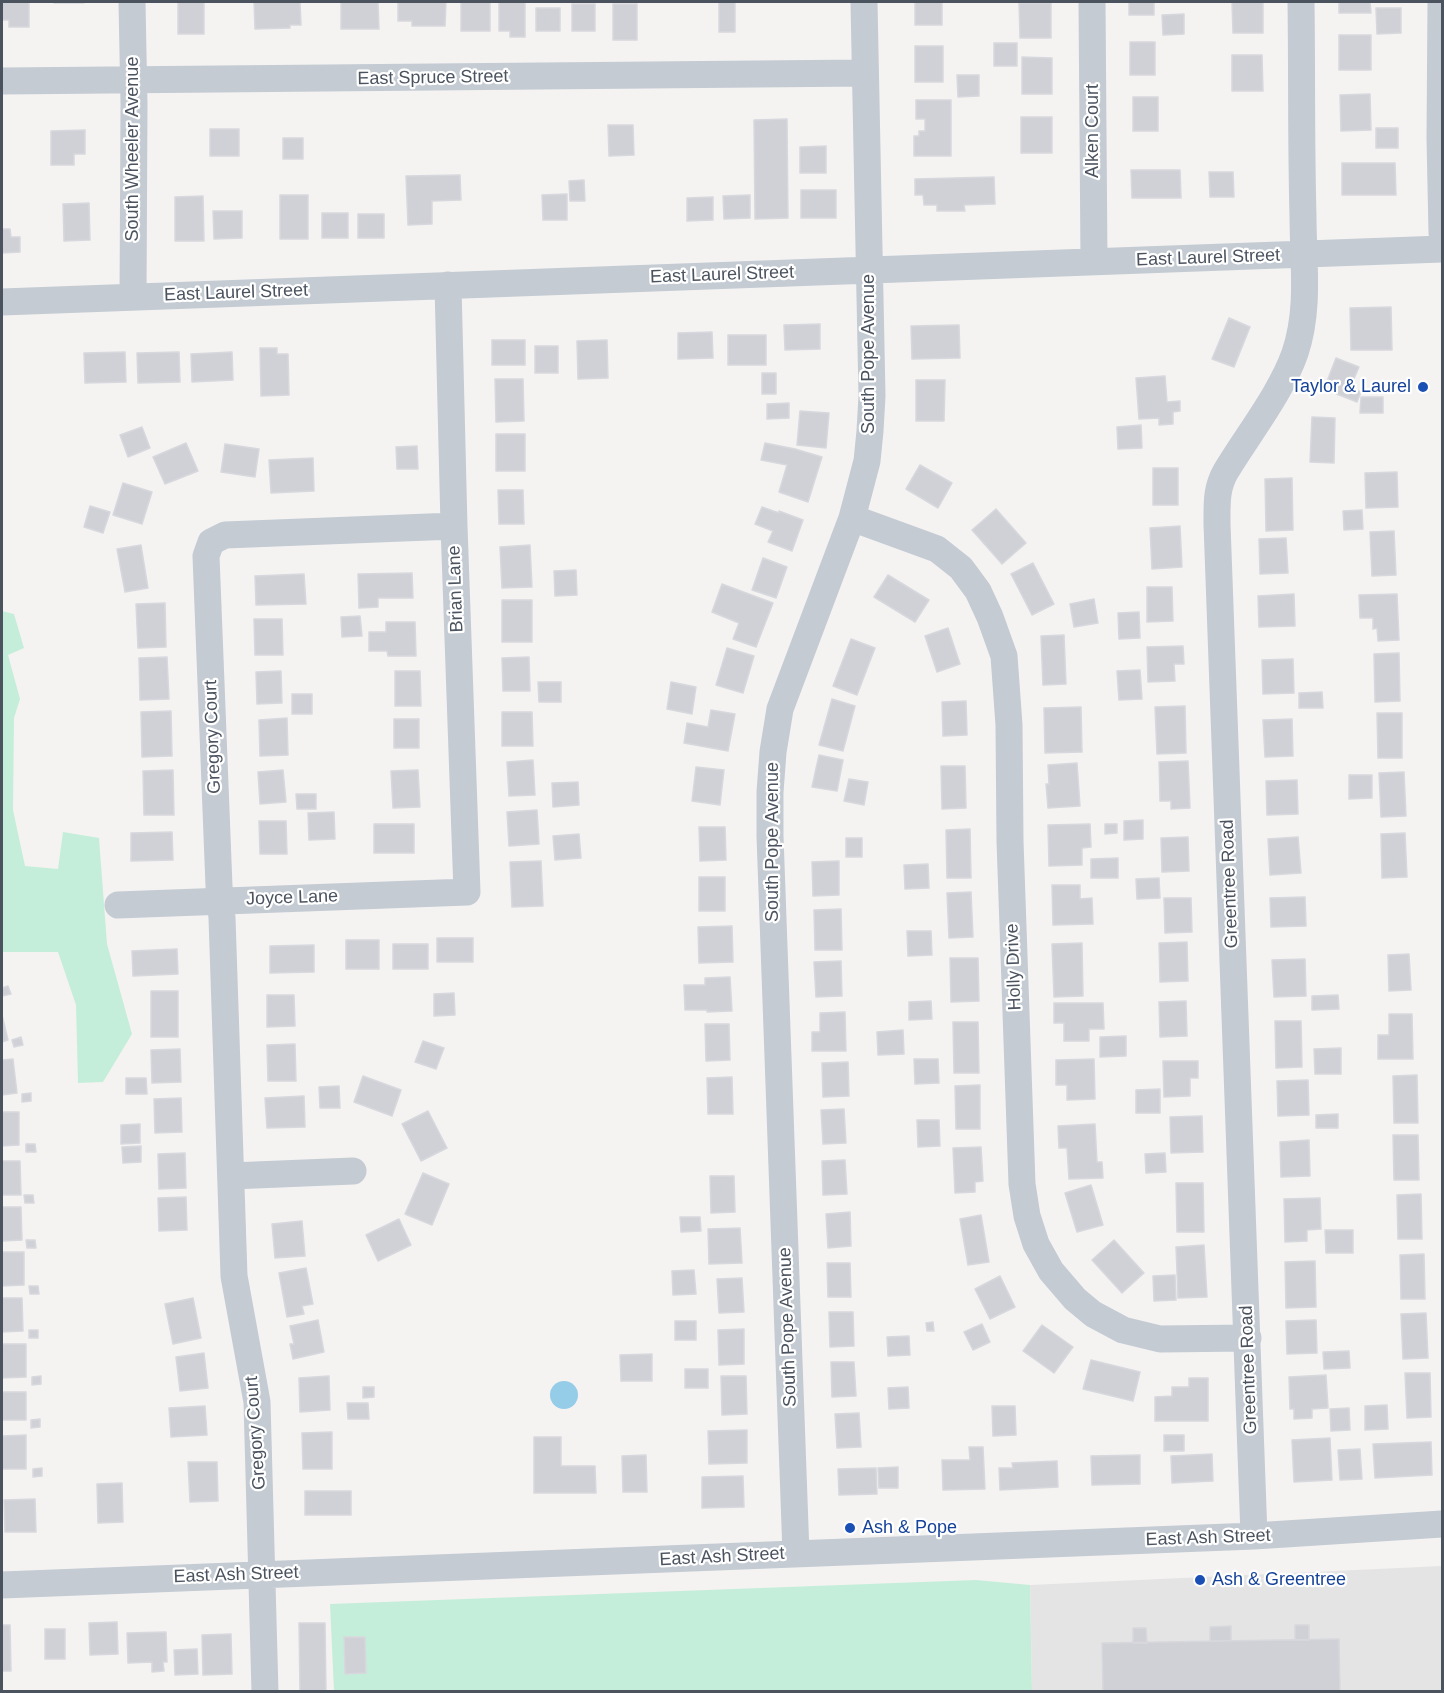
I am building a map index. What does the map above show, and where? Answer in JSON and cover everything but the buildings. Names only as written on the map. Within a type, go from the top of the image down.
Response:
[{"type":"street","name":"South Wheeler Avenue","points":[[132,2],[133,297]]},
{"type":"street","name":"South Pope Avenue","points":[[796,1554],[770,792],[773,752],[780,709],[852,518],[867,461],[872,396],[864,2]]},
{"type":"street","name":"Alken Court","points":[[1092,2],[1094,261]]},
{"type":"street","points":[[1301,2],[1304,255]]},
{"type":"street","points":[[1441,2],[1440,127],[1443,233]]},
{"type":"street","name":"East Spruce Street","points":[[2,81],[864,73]]},
{"type":"street","name":"East Laurel Street","points":[[2,302],[1443,249]]},
{"type":"street","name":"Greentree Road","points":[[1254,1536],[1217,495],[1220,481],[1287,375],[1296,350],[1304,310],[1304,255]]},
{"type":"street","name":"Brian Lane","points":[[448,285],[467,892]]},
{"type":"street","name":"Holly Drive","points":[[852,518],[937,549],[961,568],[978,591],[1004,656],[1009,725],[1010,841],[1022,1184],[1027,1216],[1036,1244],[1051,1271],[1075,1299],[1093,1314],[1123,1330],[1160,1339],[1248,1338]]},
{"type":"street","name":"Gregory Court","points":[[265,1692],[257,1402],[234,1276],[205,536],[454,526]]},
{"type":"street","name":"Joyce Lane","points":[[118,905],[467,892]]},
{"type":"street","points":[[231,1176],[353,1171]]},
{"type":"street","name":"East Ash Street","points":[[2,1585],[1254,1536],[1443,1524]]},
{"type":"shaded area","points":[[1442,1566],[1442,1691],[1032,1691],[1030,1585]]},
{"type":"green space","points":[[2,611],[14,614],[24,648],[8,655],[20,699],[14,718],[13,810],[25,866],[58,869],[63,832],[99,838],[107,944],[132,1034],[103,1082],[78,1083],[76,1005],[58,952],[2,952]]},
{"type":"green space","points":[[976,1580],[1030,1585],[1032,1691],[334,1691],[330,1604]]},
{"type":"water","points":[[564,1381],[574,1385],[578,1395],[574,1405],[564,1409],[554,1405],[550,1395],[554,1385]]},
{"type":"place","name":"Taylor & Laurel","points":[[1423,387]]},
{"type":"place","name":"Ash & Pope","points":[[850,1528]]},
{"type":"place","name":"Ash & Greentree","points":[[1200,1580]]}]
